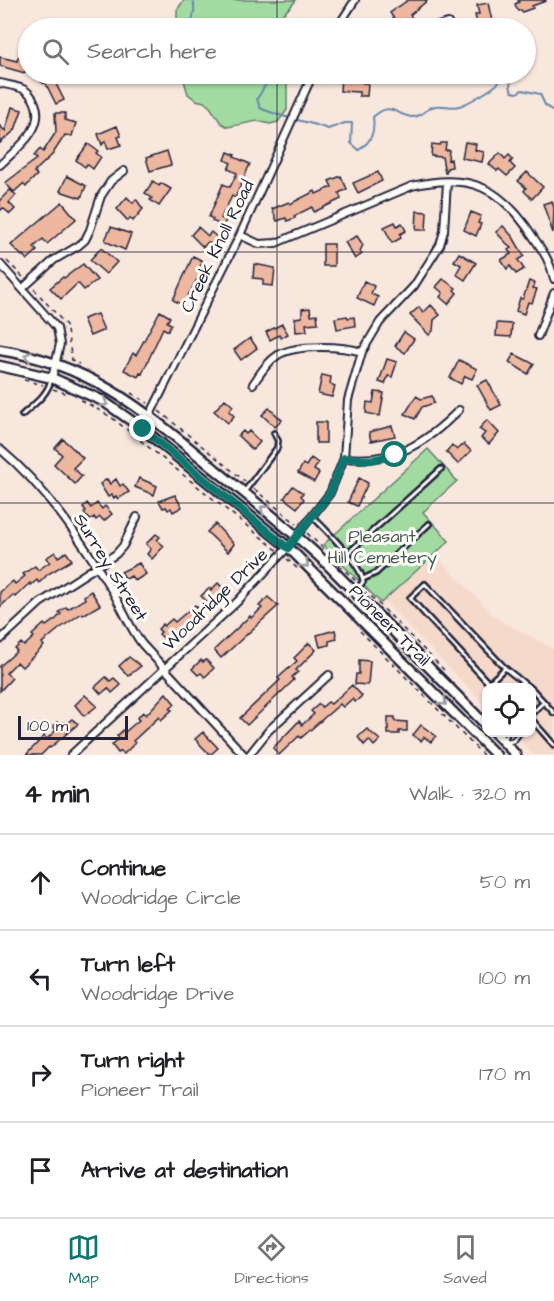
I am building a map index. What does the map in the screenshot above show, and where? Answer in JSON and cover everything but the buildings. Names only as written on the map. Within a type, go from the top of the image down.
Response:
[{"type":"main road","name":"Pioneer Trail","points":[[0,350],[56,364],[83,375],[112,389],[151,417],[297,536],[482,721]]},
{"type":"main road","name":"Pioneer Trail","points":[[0,366],[52,378],[103,401],[143,429],[288,548],[496,755]]},
{"type":"main road","points":[[499,737],[516,755]]},
{"type":"street","points":[[343,18],[355,0]]},
{"type":"street","points":[[0,83],[19,88],[30,94],[38,115],[30,135],[0,165]]},
{"type":"street","name":"Creek Knoll Road","points":[[143,429],[240,235],[308,84]]},
{"type":"street","points":[[23,288],[45,267],[85,240],[101,196],[111,181],[124,171]]},
{"type":"street","name":"Woodridge Drive","points":[[71,755],[237,602],[288,548],[330,493],[344,458],[348,400],[362,352],[380,322],[414,286],[440,245],[444,231],[447,182]]},
{"type":"street","points":[[240,235],[259,244],[276,243],[412,186],[426,183],[470,183],[483,187],[504,200],[525,224],[549,260],[554,279]]},
{"type":"street","points":[[0,264],[57,328],[60,345],[52,378]]},
{"type":"street","points":[[538,336],[554,293]]},
{"type":"street","points":[[253,384],[271,360],[287,351],[337,347],[362,352]]},
{"type":"street","points":[[344,458],[371,460],[395,455],[426,438],[459,411]]},
{"type":"street","name":"Surrey Street","points":[[0,449],[45,495],[72,529],[97,566],[131,629],[164,669],[247,755]]},
{"type":"street","points":[[0,640],[40,603],[116,554],[123,546],[137,517]]},
{"type":"street","points":[[247,755],[269,730],[329,675]]},
{"type":"street","points":[[496,755],[505,743]]},
{"type":"lane","points":[[22,415],[50,388],[52,378]]},
{"type":"lane","points":[[243,492],[277,448],[278,441],[274,434]]},
{"type":"lane","points":[[347,554],[441,469]]},
{"type":"lane","points":[[313,517],[347,554],[363,576],[363,582],[355,592]]},
{"type":"lane","points":[[363,579],[376,573],[429,524]]},
{"type":"lane","points":[[505,668],[489,683],[410,598],[425,584],[505,668],[524,683]]},
{"type":"lane","points":[[536,693],[554,713]]},
{"type":"lane","points":[[536,709],[544,702]]},
{"type":"lane","points":[[536,725],[554,745]]},
{"type":"lane","points":[[506,737],[505,743],[513,741],[516,737]]},
{"type":"path","points":[[23,380],[45,386]]},
{"type":"shaded area","points":[[434,554],[496,618],[554,649],[554,755],[534,755],[516,737],[536,737],[536,683],[482,683],[482,702],[383,600]]},
{"type":"green space","points":[[184,0],[296,0],[278,18],[177,18],[177,10]]},
{"type":"green space","points":[[185,84],[287,84],[287,110],[278,122],[270,124],[257,121],[228,127],[221,123],[204,102],[188,94]]},
{"type":"green space","name":"Pleasant Hill Cemetery","points":[[428,449],[457,481],[423,512],[449,541],[381,603],[323,545]]},
{"type":"waterway","points":[[192,18],[193,0]]},
{"type":"waterway","points":[[266,84],[257,99],[260,108],[328,129],[352,123],[351,143],[359,150],[370,139],[373,131],[373,117],[379,112],[388,109],[414,117],[435,106],[459,106],[497,84]]},
{"type":"waterway","points":[[510,84],[512,92],[517,93],[522,90],[540,94],[545,105],[554,112]]},
{"type":"route","points":[[143,429],[288,548],[330,493],[344,458],[371,460],[395,455]]}]
